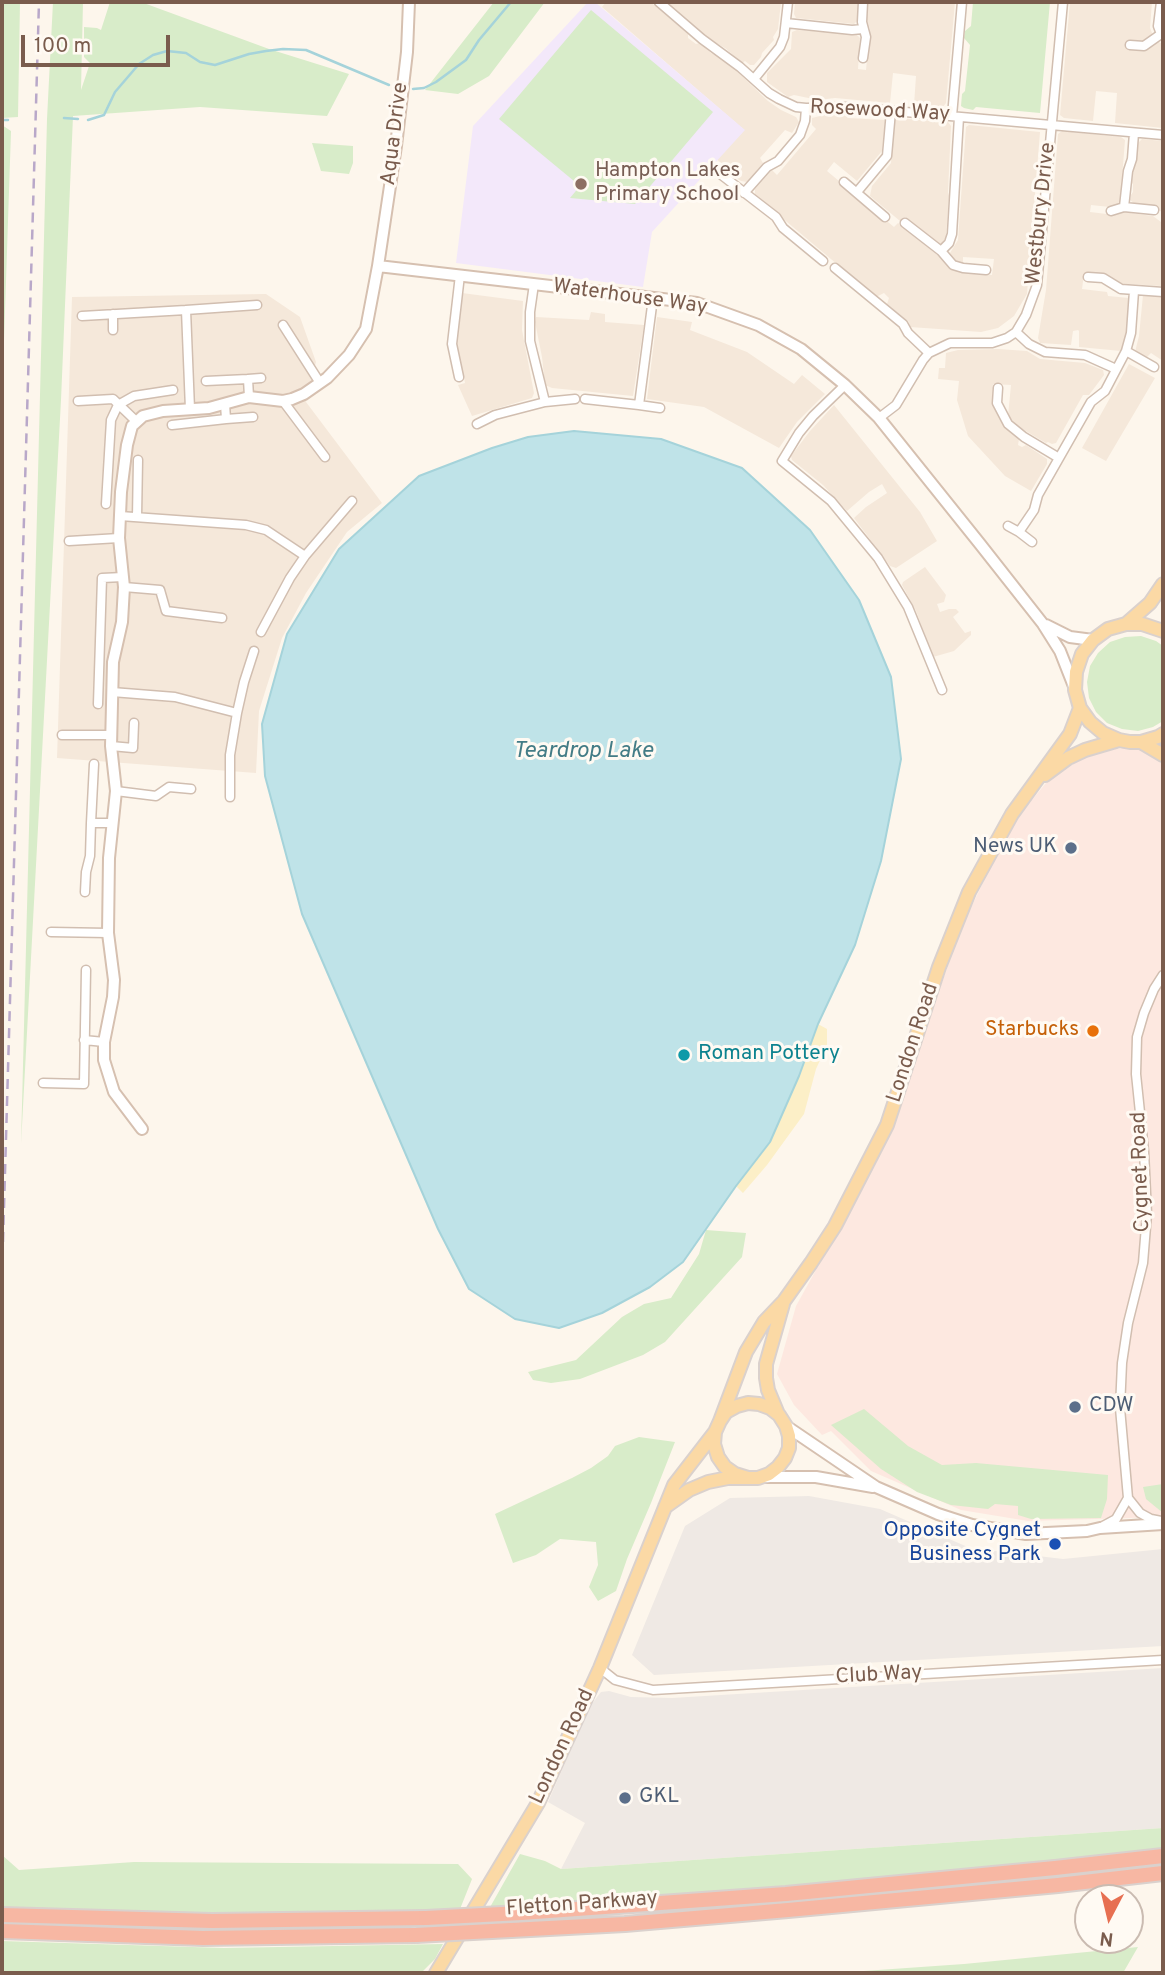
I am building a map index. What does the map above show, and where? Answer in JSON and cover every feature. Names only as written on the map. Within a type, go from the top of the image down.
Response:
[{"type":"highway","name":"Fletton Parkway","points":[[2,1916],[212,1921],[426,1918],[786,1894],[1163,1856]]},
{"type":"highway","name":"Fletton Parkway","points":[[2,1931],[202,1938],[416,1935],[625,1924],[1163,1873]]},
{"type":"main road","points":[[1126,624],[1150,603],[1163,584]]},
{"type":"main road","points":[[1163,631],[1142,624],[1126,624],[1108,629],[1093,640],[1082,654],[1076,672],[1075,690],[1080,708],[1090,722],[1103,733],[1119,740],[1141,742],[1163,734]]},
{"type":"main road","name":"London Road","points":[[436,1973],[538,1802],[600,1668],[674,1485],[717,1426],[746,1352],[764,1322],[785,1301],[835,1226],[887,1125],[939,967],[969,892],[1012,814],[1070,734],[1080,708]]},
{"type":"main road","name":"London Road","points":[[1036,781],[1068,758],[1119,740]]},
{"type":"main road","points":[[1141,742],[1163,755]]},
{"type":"main road","name":"London Road","points":[[782,1420],[768,1390],[766,1364],[785,1301]]},
{"type":"main road","points":[[664,1508],[689,1490],[708,1482],[729,1478],[753,1478],[769,1474],[778,1467],[789,1448],[789,1436],[782,1420],[770,1408],[748,1403],[726,1412],[717,1426],[714,1444],[725,1467],[735,1474],[753,1478]]},
{"type":"street","name":"Aqua Drive","points":[[283,401],[292,399],[327,378],[349,355],[366,329],[396,146],[410,2]]},
{"type":"street","name":"Rosewood Way","points":[[659,2],[702,39],[788,104],[806,108],[849,107],[1163,135]]},
{"type":"street","points":[[754,79],[780,47],[784,37],[788,2]]},
{"type":"street","points":[[863,2],[863,29],[866,37],[863,58]]},
{"type":"street","points":[[942,251],[952,234],[962,2]]},
{"type":"street","name":"Westbury Drive","points":[[1016,332],[1026,315],[1037,285],[1063,2]]},
{"type":"street","points":[[1130,45],[1144,46],[1162,35],[1158,26],[1161,2]]},
{"type":"street","points":[[786,23],[863,29]]},
{"type":"street","points":[[744,193],[767,167],[778,161],[800,135],[806,108]]},
{"type":"street","points":[[857,192],[887,156],[891,111]]},
{"type":"street","points":[[1124,207],[1134,133]]},
{"type":"street","points":[[719,173],[776,217],[783,228],[823,261]]},
{"type":"street","points":[[844,182],[886,217]]},
{"type":"street","points":[[1111,211],[1124,207],[1154,210]]},
{"type":"street","points":[[905,223],[942,251],[953,265],[986,270]]},
{"type":"street","name":"Waterhouse Way","points":[[378,266],[697,303],[758,325],[801,349],[845,385],[879,418],[1043,624],[1059,651],[1075,690]]},
{"type":"street","points":[[835,268],[882,302],[929,353]]},
{"type":"street","points":[[459,377],[452,344],[460,275]]},
{"type":"street","points":[[1088,277],[1103,278],[1121,289],[1163,292]]},
{"type":"street","points":[[534,284],[530,341],[545,402]]},
{"type":"street","points":[[1019,532],[1034,510],[1038,495],[1091,402],[1105,391],[1126,351],[1131,333],[1134,290]]},
{"type":"street","points":[[639,405],[653,298]]},
{"type":"street","points":[[82,316],[257,305]]},
{"type":"street","points":[[186,310],[190,410]]},
{"type":"street","points":[[113,314],[113,330]]},
{"type":"street","points":[[283,325],[320,383]]},
{"type":"street","points":[[879,418],[896,405],[929,353],[950,343],[992,343],[1016,332],[1029,344],[1045,352],[1085,355],[1116,369]]},
{"type":"street","points":[[1126,351],[1154,367]]},
{"type":"street","points":[[206,381],[261,378]]},
{"type":"street","points":[[248,379],[249,397]]},
{"type":"street","points":[[845,385],[813,416],[782,461],[831,501],[878,558],[908,607],[942,684]]},
{"type":"street","points":[[998,388],[997,403],[1008,424],[1022,440],[1059,458]]},
{"type":"street","points":[[106,504],[111,420],[118,405],[134,396],[173,390]]},
{"type":"street","points":[[142,1129],[114,1092],[104,1060],[104,1042],[114,980],[108,933],[109,858],[116,791],[111,740],[113,663],[122,622],[120,516],[127,445],[132,426],[143,416],[163,411],[190,410],[249,397],[283,401],[325,457]]},
{"type":"street","points":[[78,401],[113,399],[136,422]]},
{"type":"street","points":[[477,424],[495,415],[545,402],[575,399]]},
{"type":"street","points":[[585,399],[660,408]]},
{"type":"street","points":[[225,404],[226,419]]},
{"type":"street","points":[[172,425],[253,417]]},
{"type":"street","points":[[137,517],[138,460]]},
{"type":"street","points":[[261,632],[305,556],[352,501]]},
{"type":"street","points":[[120,516],[246,525],[266,530],[305,556]]},
{"type":"street","points":[[1008,526],[1032,542]]},
{"type":"street","points":[[69,541],[119,538]]},
{"type":"street","points":[[98,704],[102,578],[160,590],[166,611],[222,618]]},
{"type":"street","name":"Waterhouse Way","points":[[1043,624],[1070,637],[1093,640]]},
{"type":"street","points":[[99,634],[118,637]]},
{"type":"street","points":[[230,797],[230,755],[237,713],[254,651]]},
{"type":"street","points":[[112,692],[175,697],[237,713]]},
{"type":"street","points":[[62,735],[111,740],[134,748],[134,723]]},
{"type":"street","points":[[85,892],[90,856],[94,764]]},
{"type":"street","points":[[116,791],[156,796],[169,787],[191,789]]},
{"type":"street","points":[[91,823],[113,822]]},
{"type":"street","points":[[51,932],[108,933]]},
{"type":"street","points":[[43,1083],[84,1084],[86,970]]},
{"type":"street","name":"Cygnet Road","points":[[1128,1498],[1120,1408],[1122,1363],[1128,1323],[1143,1263],[1147,1214],[1136,1074],[1137,1037],[1154,989],[1163,975]]},
{"type":"street","points":[[84,1040],[104,1042]]},
{"type":"street","points":[[782,1420],[876,1487],[971,1525],[1026,1534],[1163,1530]]},
{"type":"street","points":[[753,1478],[816,1477],[876,1487]]},
{"type":"street","points":[[1100,1528],[1116,1519],[1128,1498],[1140,1513],[1163,1523]]},
{"type":"street","points":[[1087,1531],[1163,1523]]},
{"type":"street","name":"Club Way","points":[[600,1668],[615,1680],[653,1690],[1163,1660]]},
{"type":"shaded area","name":"Hampton Lakes Primary School","points":[[588,2],[595,2],[745,130],[652,232],[643,287],[456,263],[473,126]]},
{"type":"shaded area","points":[[606,2],[653,4],[688,34],[688,38],[724,59],[768,101],[796,117],[799,122],[792,133],[785,130],[760,158],[763,163],[747,182],[736,178],[737,175],[716,159],[744,130],[602,7]]},
{"type":"shaded area","points":[[665,2],[781,2],[778,29],[774,40],[761,57],[754,65],[750,65],[745,61],[742,63]]},
{"type":"shaded area","points":[[795,2],[859,2],[857,21],[854,24],[796,18]]},
{"type":"shaded area","points":[[867,2],[955,2],[946,103],[943,107],[914,105],[916,76],[893,73],[890,103],[835,98],[818,100],[794,95],[788,97],[767,82],[767,73],[791,49],[792,32],[797,30],[856,34],[860,38],[858,69],[866,70],[870,29]]},
{"type":"shaded area","points":[[1070,2],[1152,2],[1150,28],[1154,38],[1163,45],[1163,128],[1115,123],[1117,93],[1096,91],[1093,121],[1064,118],[1060,115]]},
{"type":"shaded area","points":[[828,114],[885,120],[882,151],[857,181],[834,162],[827,171],[894,227],[898,223],[946,264],[960,272],[992,275],[994,259],[963,257],[963,264],[953,261],[950,253],[958,240],[966,127],[969,125],[1040,132],[1027,294],[1014,316],[998,328],[981,332],[910,327],[909,322],[887,304],[889,298],[884,293],[876,297],[755,195],[755,189],[772,170],[777,175],[816,129],[812,125],[812,118]]},
{"type":"shaded area","points":[[897,118],[948,122],[951,126],[946,237],[940,246],[905,217],[900,221],[870,196],[872,186],[891,163],[894,121]]},
{"type":"shaded area","points":[[1062,131],[1121,137],[1125,140],[1120,203],[1110,207],[1091,205],[1090,212],[1115,215],[1123,212],[1153,216],[1161,222],[1163,220],[1161,286],[1113,283],[1107,275],[1084,274],[1082,289],[1129,298],[1126,334],[1121,351],[1079,347],[1078,330],[1073,331],[1071,345],[1040,343],[1038,338],[1046,290],[1058,134]]},
{"type":"shaded area","points":[[1142,139],[1163,141],[1163,213],[1152,205],[1130,200],[1137,144]]},
{"type":"shaded area","points":[[462,293],[523,301],[522,330],[534,393],[532,398],[472,416],[458,385],[465,383],[456,340]]},
{"type":"shaded area","points":[[266,294],[300,317],[316,362],[306,402],[382,503],[347,532],[306,593],[282,638],[259,711],[256,773],[57,758],[72,297]]},
{"type":"shaded area","points":[[1143,295],[1163,297],[1163,361],[1151,353],[1147,357],[1135,352]]},
{"type":"shaded area","points":[[591,312],[605,314],[605,322],[644,325],[633,396],[552,388],[545,385],[536,317],[589,320]]},
{"type":"shaded area","points":[[657,317],[692,322],[690,330],[747,352],[794,384],[802,375],[825,394],[797,422],[779,448],[704,407],[647,399]]},
{"type":"shaded area","points":[[998,349],[1027,351],[1040,359],[1085,363],[1103,370],[1104,375],[1089,395],[1083,395],[1056,443],[1052,444],[1019,427],[1008,416],[1011,385],[993,384],[992,401],[1004,426],[1019,439],[1018,445],[1026,445],[1047,459],[1047,464],[1031,491],[1005,476],[968,436],[957,400],[959,381],[938,379],[939,368],[945,368],[946,353]]},
{"type":"shaded area","points":[[1129,364],[1155,378],[1106,461],[1082,448]]},
{"type":"shaded area","points":[[834,405],[920,512],[937,541],[896,568],[890,566],[854,518],[887,493],[882,484],[847,511],[823,485],[792,460],[791,456],[810,431]]},
{"type":"shaded area","points":[[925,567],[946,595],[944,602],[937,604],[940,612],[956,609],[959,612],[953,617],[965,633],[971,631],[971,635],[954,651],[933,657],[916,611],[902,585]]},
{"type":"shaded area","points":[[1123,748],[1141,750],[1155,757],[1163,765],[1163,1517],[1028,1521],[961,1510],[871,1471],[831,1431],[822,1435],[794,1405],[777,1374],[796,1306],[882,1151],[962,926],[1011,825],[1046,783],[1089,753]]},
{"type":"shaded area","points":[[809,1496],[880,1509],[970,1548],[1063,1559],[1163,1549],[1163,1646],[654,1675],[632,1655],[685,1526],[730,1498]]},
{"type":"shaded area","points":[[1163,1668],[1163,1828],[561,1869],[585,1823],[548,1802],[590,1706],[601,1692],[609,1691],[631,1697],[672,1698]]},
{"type":"green space","points":[[2,2],[20,2],[18,117],[2,118]]},
{"type":"green space","points":[[53,2],[83,2],[81,90],[90,63],[84,57],[84,27],[101,30],[110,2],[141,2],[269,49],[349,74],[327,116],[200,107],[73,116],[61,400],[21,1144],[47,119]]},
{"type":"green space","points":[[494,2],[545,2],[489,76],[458,94],[425,90]]},
{"type":"green space","points":[[973,2],[1050,2],[1040,113],[976,107],[973,110],[961,106],[970,45],[964,38],[965,31],[971,26]]},
{"type":"green space","points":[[591,10],[713,112],[635,204],[570,198],[580,186],[499,119]]},
{"type":"green space","points":[[2,125],[11,131],[2,401]]},
{"type":"green space","points":[[312,143],[353,146],[353,163],[349,174],[321,171]]},
{"type":"green space","points":[[1141,636],[1163,646],[1163,721],[1138,731],[1107,723],[1096,712],[1089,698],[1087,682],[1090,666],[1098,653],[1110,642]]},
{"type":"green space","points":[[706,1230],[746,1233],[742,1257],[665,1342],[643,1355],[580,1379],[551,1383],[533,1380],[528,1372],[576,1360],[622,1317],[644,1304],[671,1298],[699,1254]]},
{"type":"green space","points":[[864,1409],[908,1446],[942,1465],[976,1463],[1108,1475],[1107,1499],[1101,1518],[1031,1519],[1018,1515],[1018,1506],[995,1504],[988,1509],[951,1505],[917,1492],[881,1469],[831,1425]]},
{"type":"green space","points":[[639,1437],[675,1442],[616,1591],[598,1601],[589,1587],[598,1565],[596,1542],[560,1539],[536,1555],[513,1563],[495,1514],[591,1468],[608,1456],[615,1446]]},
{"type":"green space","points":[[1163,1484],[1163,1513],[1146,1499],[1143,1487]]},
{"type":"green space","points":[[1163,1828],[1163,1851],[784,1888],[489,1909],[520,1854],[561,1869]]},
{"type":"green space","points":[[2,1855],[19,1870],[134,1862],[458,1864],[472,1879],[460,1909],[421,1912],[240,1914],[2,1909]]},
{"type":"green space","points":[[2,1941],[224,1948],[443,1944],[435,1959],[421,1973],[2,1973]]},
{"type":"green space","points":[[1074,1953],[1134,1954],[1123,1973],[835,1973]]},
{"type":"sand","points":[[818,1024],[827,1029],[827,1045],[816,1069],[804,1114],[743,1193],[736,1186],[770,1142]]},
{"type":"water","name":"Teardrop Lake","points":[[574,431],[661,439],[742,468],[810,530],[859,600],[891,677],[901,759],[881,861],[855,945],[818,1024],[770,1142],[683,1262],[650,1287],[602,1313],[559,1328],[515,1319],[469,1289],[438,1229],[302,914],[265,776],[262,724],[287,634],[339,549],[419,476],[528,437]]},
{"type":"waterway","points":[[413,89],[424,88],[436,82],[466,60],[511,2]]},
{"type":"waterway","points":[[88,120],[104,115],[115,92],[139,64],[153,55],[167,51],[186,53],[200,62],[215,65],[266,51],[306,50],[389,85]]},
{"type":"waterway","points":[[64,118],[78,119]]},
{"type":"waterway","points":[[2,120],[8,120]]},
{"type":"railway","points":[[2,1276],[39,2]]},
{"type":"place","name":"Hampton Lakes Primary School","points":[[581,184]]},
{"type":"place","name":"News UK","points":[[1071,848]]},
{"type":"place","name":"Starbucks","points":[[1093,1031]]},
{"type":"place","name":"Roman Pottery","points":[[684,1055]]},
{"type":"place","name":"CDW","points":[[1075,1407]]},
{"type":"place","name":"Opposite Cygnet Business Park","points":[[1055,1544]]},
{"type":"place","name":"GKL","points":[[625,1798]]}]
